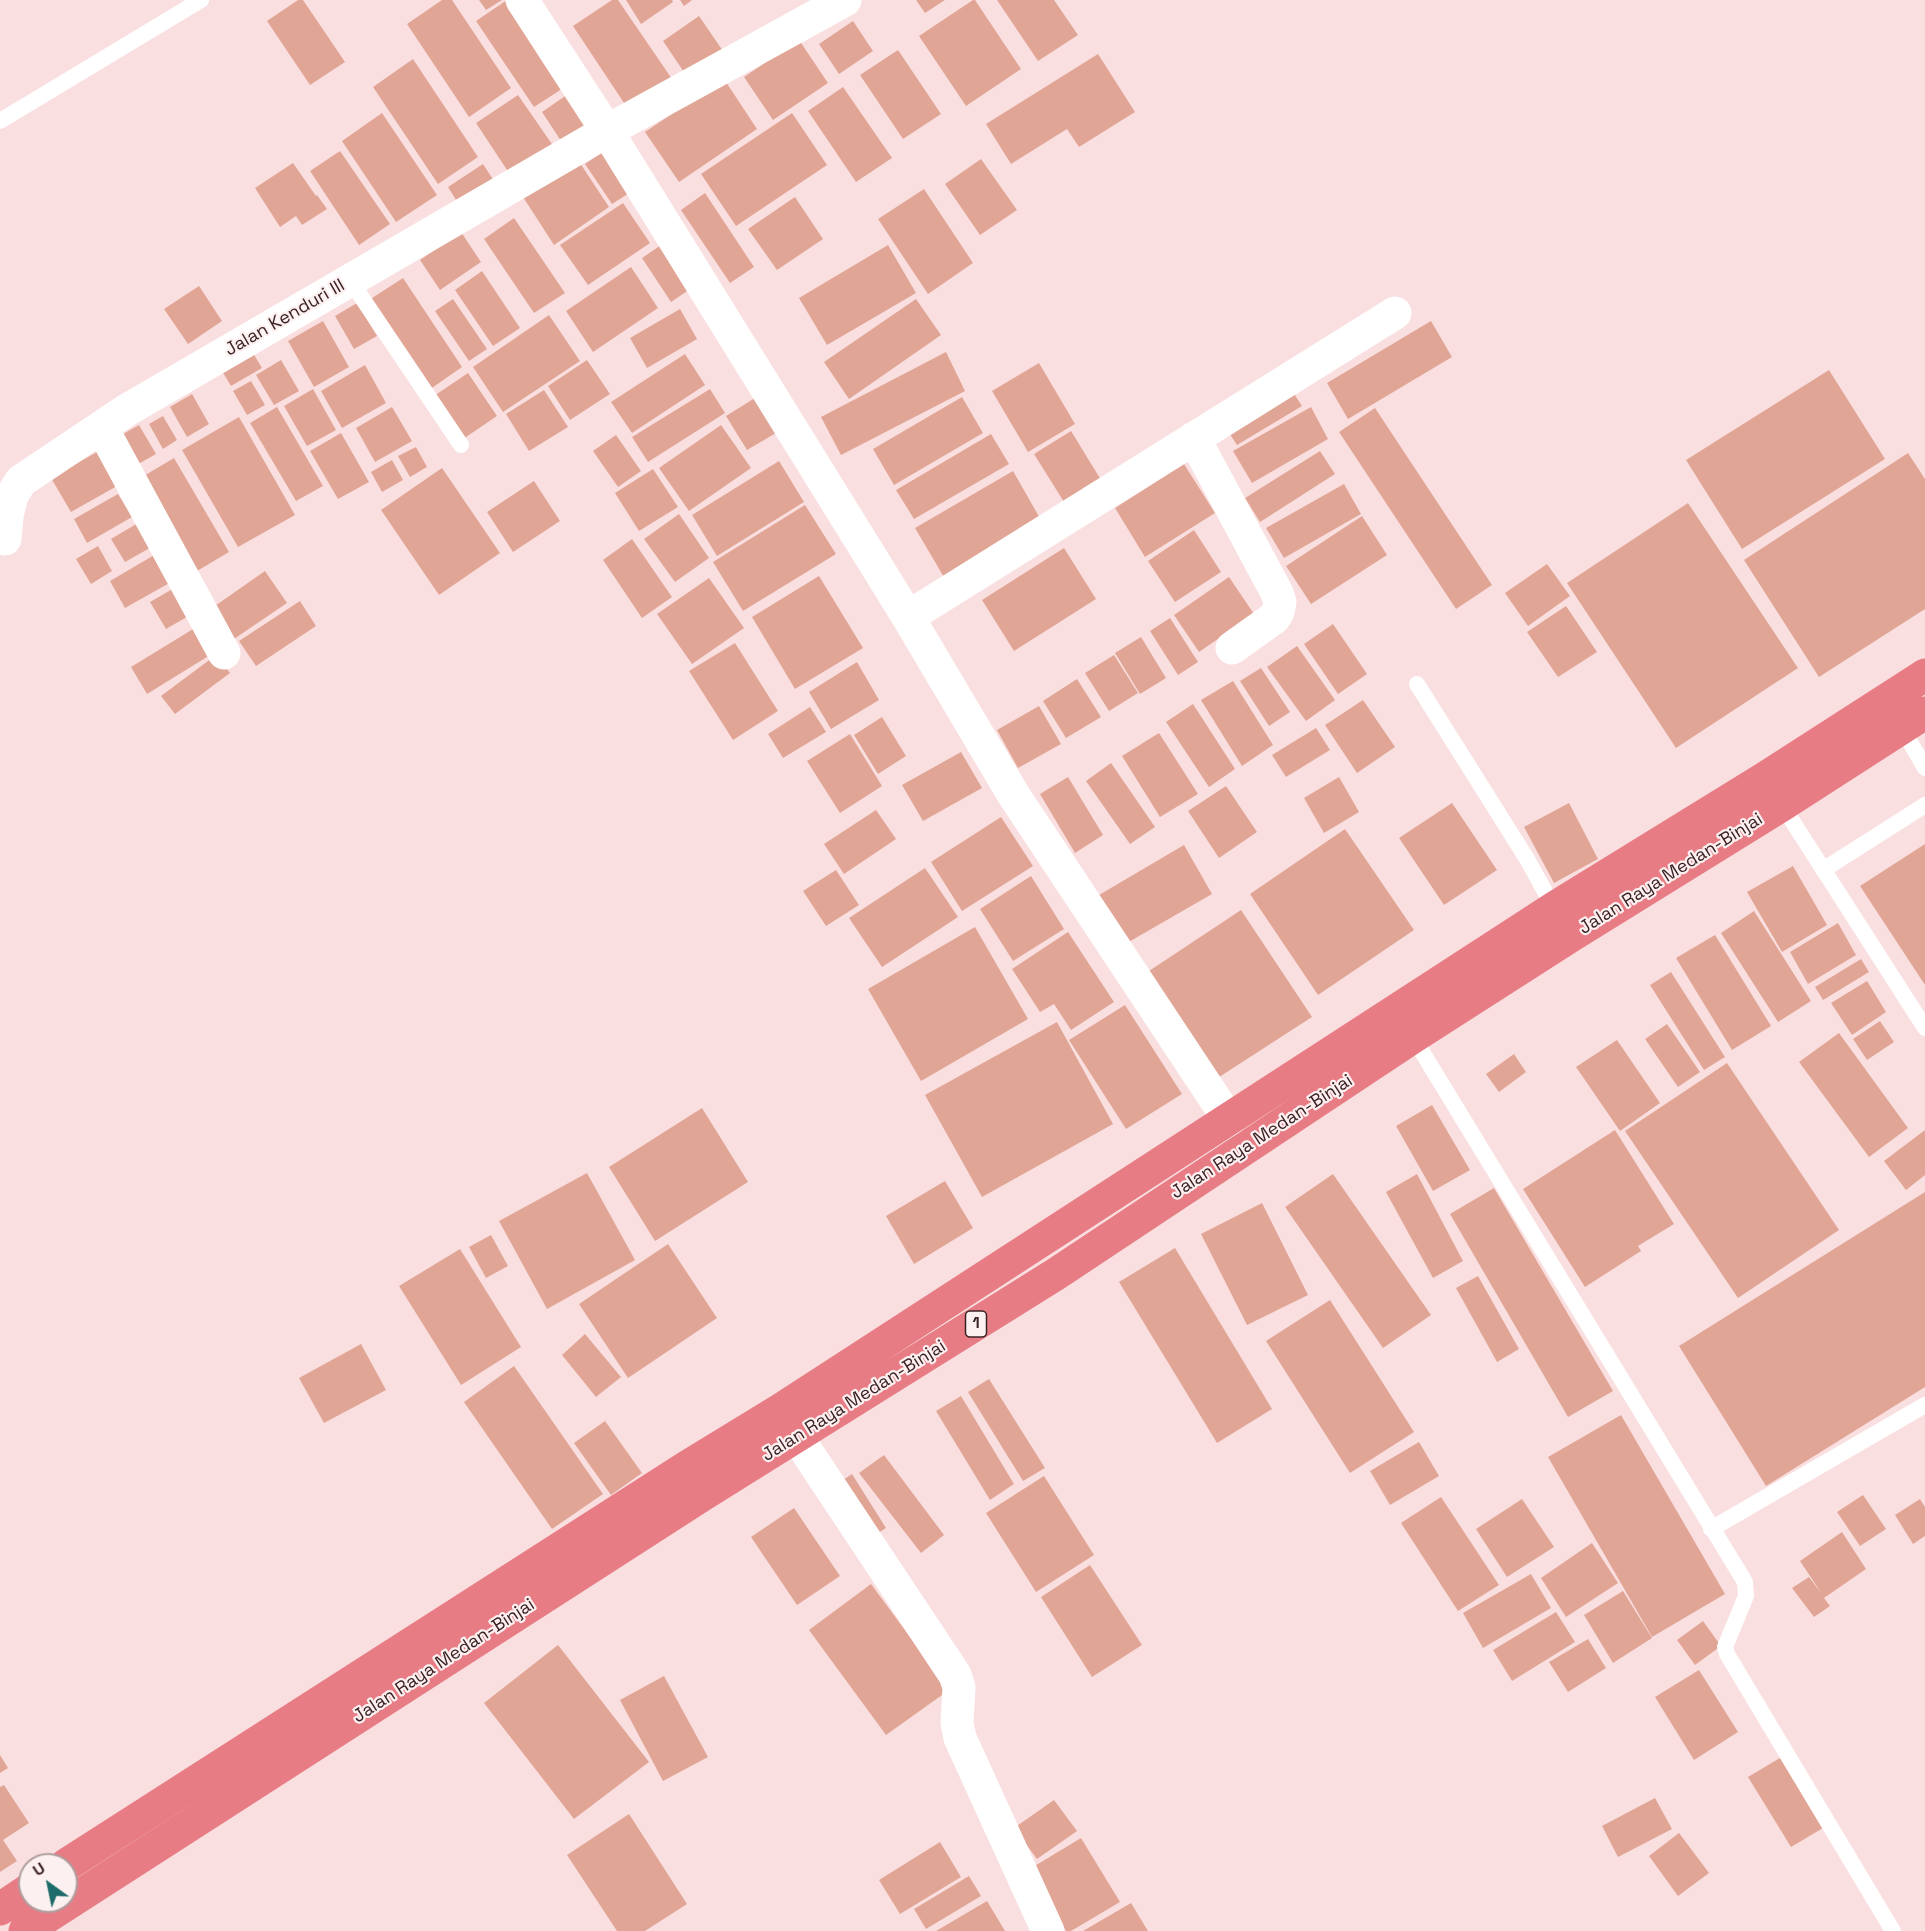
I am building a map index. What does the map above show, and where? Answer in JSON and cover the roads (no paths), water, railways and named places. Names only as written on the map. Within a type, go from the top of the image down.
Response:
[{"type":"highway","name":"Jalan Raya Medan-Binjai","points":[[78,1857],[687,1467],[780,1410],[1554,908],[1765,778],[1925,675]]},
{"type":"highway","name":"Jalan Raya Medan-Binjai","points":[[25,1931],[664,1520],[1056,1274],[1413,1037],[1572,935],[1782,806],[1913,721]]},
{"type":"highway","points":[[0,1909],[18,1897]]},
{"type":"street","points":[[522,0],[607,131],[908,616],[1012,794],[1229,1120]]},
{"type":"street","name":"Jalan Kenduri III","points":[[5,539],[12,495],[21,482],[127,410],[607,131],[845,0]]},
{"type":"street","points":[[908,616],[1395,312]]},
{"type":"street","points":[[102,428],[224,653]]},
{"type":"street","points":[[1194,438],[1277,592],[1280,602],[1274,618],[1232,648]]},
{"type":"street","points":[[796,1437],[955,1675],[959,1687],[957,1723],[960,1738],[1048,1931]]},
{"type":"lane","points":[[0,121],[201,0]]},
{"type":"lane","points":[[350,280],[461,445]]},
{"type":"lane","points":[[1417,684],[1527,859],[1554,908]]},
{"type":"lane","points":[[1913,721],[1925,768]]},
{"type":"lane","points":[[1823,870],[1925,805]]},
{"type":"lane","points":[[1782,806],[1925,1028]]},
{"type":"lane","points":[[1413,1037],[1746,1586],[1746,1596],[1725,1647],[1726,1654],[1893,1931]]},
{"type":"lane","points":[[1711,1529],[1925,1405]]}]
